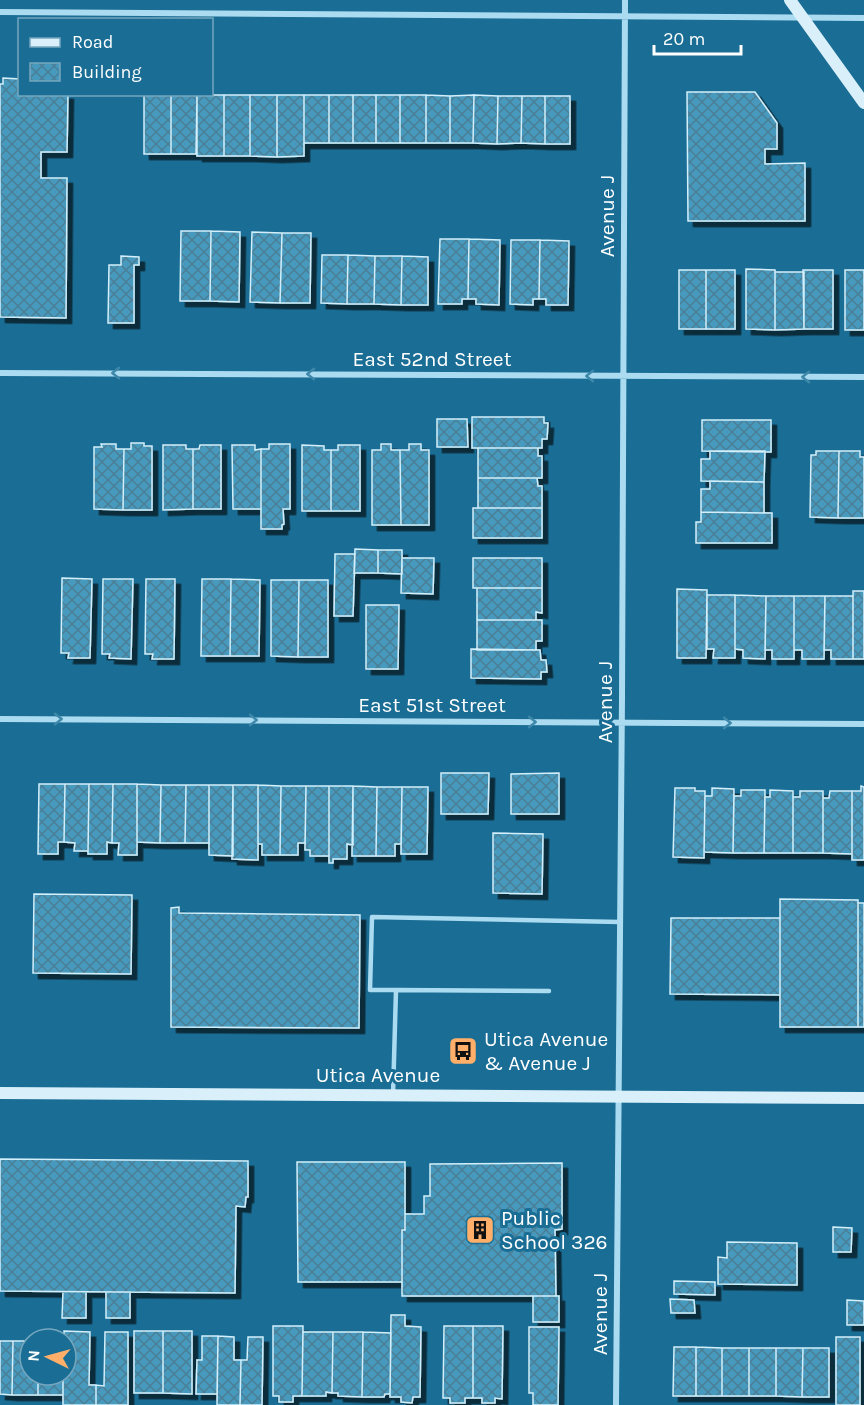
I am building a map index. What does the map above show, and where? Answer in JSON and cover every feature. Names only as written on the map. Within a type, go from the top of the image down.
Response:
[{"type":"main road","points":[[790,0],[864,103]]},
{"type":"main road","name":"Utica Avenue","points":[[0,1093],[864,1098]]},
{"type":"street","name":"Avenue J","points":[[616,1405],[625,0]]},
{"type":"street","points":[[0,12],[864,18]]},
{"type":"street","name":"East 52nd Street","points":[[0,372],[864,377]]},
{"type":"street","name":"East 51st Street","points":[[0,718],[864,724]]},
{"type":"lane","points":[[549,991],[370,990],[372,917],[620,922]]},
{"type":"lane","points":[[393,1095],[396,990]]},
{"type":"building","points":[[3,78],[18,79],[18,96],[68,96],[67,152],[41,152],[41,178],[67,178],[66,318],[0,317],[0,84],[3,84]]},
{"type":"building","points":[[687,92],[755,92],[777,123],[777,149],[765,149],[765,164],[805,163],[805,221],[688,221]]},
{"type":"building","points":[[224,95],[224,156],[197,156],[197,96]]},
{"type":"building","points":[[224,95],[250,95],[250,156],[224,156]]},
{"type":"building","points":[[250,95],[277,95],[277,157],[250,156]]},
{"type":"building","points":[[277,95],[304,95],[304,156],[277,157]]},
{"type":"building","points":[[304,95],[329,95],[329,143],[304,143]]},
{"type":"building","points":[[329,95],[353,95],[353,143],[329,143]]},
{"type":"building","points":[[353,95],[376,95],[376,143],[353,143]]},
{"type":"building","points":[[376,95],[400,95],[400,143],[376,143]]},
{"type":"building","points":[[400,95],[426,95],[426,143],[400,143]]},
{"type":"building","points":[[426,95],[450,96],[450,143],[426,143]]},
{"type":"building","points":[[474,95],[473,143],[450,143],[450,96]]},
{"type":"building","points":[[474,95],[498,96],[497,144],[473,143]]},
{"type":"building","points":[[144,96],[171,96],[171,154],[144,154]]},
{"type":"building","points":[[171,96],[197,96],[196,154],[171,154]]},
{"type":"building","points":[[498,96],[522,96],[521,143],[497,144]]},
{"type":"building","points":[[522,96],[545,96],[545,144],[521,143]]},
{"type":"building","points":[[545,96],[570,96],[570,144],[545,144]]},
{"type":"building","points":[[181,231],[211,231],[210,301],[180,301]]},
{"type":"building","points":[[211,231],[240,232],[239,302],[210,301]]},
{"type":"building","points":[[252,232],[282,233],[280,303],[250,302]]},
{"type":"building","points":[[282,233],[311,233],[310,303],[280,303]]},
{"type":"building","points":[[440,239],[469,239],[468,299],[462,299],[462,304],[438,304]]},
{"type":"building","points":[[469,239],[500,240],[499,305],[476,304],[476,299],[468,299]]},
{"type":"building","points":[[511,240],[540,240],[539,299],[533,299],[533,305],[510,304]]},
{"type":"building","points":[[540,240],[569,241],[568,305],[546,305],[546,299],[539,299]]},
{"type":"building","points":[[322,255],[348,255],[347,304],[321,303]]},
{"type":"building","points":[[348,255],[375,256],[374,304],[347,304]]},
{"type":"building","points":[[121,256],[139,257],[139,265],[134,265],[134,323],[108,323],[109,265],[121,265]]},
{"type":"building","points":[[375,256],[402,256],[401,305],[374,304]]},
{"type":"building","points":[[402,256],[428,257],[428,305],[401,305]]},
{"type":"building","points":[[746,269],[775,270],[775,330],[746,329]]},
{"type":"building","points":[[679,270],[706,270],[706,329],[679,329]]},
{"type":"building","points":[[706,270],[735,270],[735,329],[706,329]]},
{"type":"building","points":[[803,270],[833,270],[833,329],[804,329]]},
{"type":"building","points":[[845,270],[864,270],[864,330],[845,330]]},
{"type":"building","points":[[775,272],[804,272],[804,329],[775,330]]},
{"type":"building","points":[[472,417],[544,417],[544,423],[548,423],[547,439],[542,439],[542,448],[472,448]]},
{"type":"building","points":[[437,419],[467,419],[468,447],[437,447]]},
{"type":"building","points":[[702,420],[771,420],[771,452],[702,451]]},
{"type":"building","points":[[131,443],[144,443],[144,446],[152,446],[152,510],[123,510],[124,449],[131,449]]},
{"type":"building","points":[[101,444],[116,444],[116,449],[124,449],[123,510],[94,509],[94,447],[102,447]]},
{"type":"building","points":[[269,444],[290,444],[290,509],[283,509],[282,529],[261,529],[261,449],[269,449]]},
{"type":"building","points":[[381,444],[391,444],[391,450],[400,450],[401,525],[372,525],[372,450],[381,450]]},
{"type":"building","points":[[409,444],[421,444],[421,450],[429,450],[429,525],[401,525],[400,450],[409,450]]},
{"type":"building","points":[[163,445],[186,445],[186,449],[193,449],[193,509],[163,510]]},
{"type":"building","points":[[200,445],[221,445],[221,509],[193,509],[193,449],[199,449]]},
{"type":"building","points":[[232,445],[255,445],[255,450],[261,449],[261,509],[233,509]]},
{"type":"building","points":[[302,445],[324,446],[324,450],[331,450],[331,511],[302,511]]},
{"type":"building","points":[[338,445],[360,445],[360,511],[331,511],[331,450],[338,450]]},
{"type":"building","points":[[478,448],[538,448],[538,456],[542,456],[542,478],[478,478]]},
{"type":"building","points":[[710,451],[765,451],[764,482],[701,481],[701,459],[710,459]]},
{"type":"building","points":[[816,451],[839,451],[838,518],[810,517],[811,455],[816,455]]},
{"type":"building","points":[[839,451],[860,451],[860,457],[864,457],[864,518],[838,518]]},
{"type":"building","points":[[478,478],[537,478],[538,486],[542,486],[542,508],[478,508]]},
{"type":"building","points":[[710,481],[764,482],[764,513],[701,512],[701,489],[710,489]]},
{"type":"building","points":[[473,508],[542,508],[542,538],[473,538]]},
{"type":"building","points":[[701,512],[772,513],[772,543],[696,543],[696,522],[701,522]]},
{"type":"building","points":[[355,549],[378,550],[378,573],[354,573]]},
{"type":"building","points":[[378,550],[402,550],[402,574],[378,573]]},
{"type":"building","points":[[335,554],[355,554],[353,616],[334,616]]},
{"type":"building","points":[[402,558],[434,558],[433,594],[401,593]]},
{"type":"building","points":[[473,558],[542,558],[542,588],[473,588]]},
{"type":"building","points":[[62,578],[92,579],[90,658],[68,658],[69,653],[61,653]]},
{"type":"building","points":[[103,579],[133,579],[131,659],[109,658],[110,654],[102,654]]},
{"type":"building","points":[[146,579],[175,579],[174,659],[152,659],[153,654],[145,654]]},
{"type":"building","points":[[202,579],[231,579],[230,656],[201,656]]},
{"type":"building","points":[[231,579],[260,580],[259,656],[230,656]]},
{"type":"building","points":[[271,580],[299,580],[298,657],[271,656]]},
{"type":"building","points":[[299,580],[328,580],[328,657],[298,657]]},
{"type":"building","points":[[477,588],[542,588],[542,613],[536,612],[536,620],[477,620]]},
{"type":"building","points":[[677,589],[707,590],[706,658],[677,658]]},
{"type":"building","points":[[853,591],[864,591],[864,659],[853,659]]},
{"type":"building","points":[[707,595],[735,595],[735,658],[713,658],[714,649],[707,649]]},
{"type":"building","points":[[735,595],[766,596],[765,659],[743,658],[743,650],[735,649]]},
{"type":"building","points":[[766,596],[794,596],[794,659],[772,659],[772,650],[765,650]]},
{"type":"building","points":[[794,596],[825,596],[824,659],[802,659],[802,650],[794,650]]},
{"type":"building","points":[[825,596],[853,596],[853,659],[831,659],[831,650],[824,650]]},
{"type":"building","points":[[366,605],[399,605],[398,669],[366,669]]},
{"type":"building","points":[[477,620],[542,620],[542,641],[536,641],[536,650],[477,650]]},
{"type":"building","points":[[471,649],[540,650],[541,660],[546,660],[547,672],[541,672],[541,679],[471,678]]},
{"type":"building","points":[[441,773],[489,773],[488,814],[441,814]]},
{"type":"building","points":[[559,773],[559,814],[511,814],[511,774]]},
{"type":"building","points":[[39,784],[65,784],[64,842],[58,842],[58,854],[38,854]]},
{"type":"building","points":[[65,784],[89,784],[88,851],[74,851],[75,843],[64,842]]},
{"type":"building","points":[[89,784],[113,784],[112,843],[107,842],[107,854],[88,854]]},
{"type":"building","points":[[113,784],[137,784],[137,855],[118,855],[119,843],[112,843]]},
{"type":"building","points":[[137,784],[161,785],[160,843],[137,842]]},
{"type":"building","points":[[161,785],[186,785],[185,843],[160,843]]},
{"type":"building","points":[[186,785],[209,785],[209,843],[185,843]]},
{"type":"building","points":[[209,785],[233,785],[233,856],[209,855]]},
{"type":"building","points":[[233,785],[258,785],[258,860],[232,859]]},
{"type":"building","points":[[258,785],[281,786],[280,855],[262,855],[262,844],[258,844]]},
{"type":"building","points":[[281,786],[306,786],[305,843],[298,843],[298,855],[280,855]]},
{"type":"building","points":[[306,786],[329,786],[329,856],[310,856],[310,850],[305,850]]},
{"type":"building","points":[[329,786],[353,786],[353,845],[347,844],[347,859],[333,859],[333,863],[329,863]]},
{"type":"building","points":[[353,786],[377,787],[376,856],[352,856]]},
{"type":"building","points":[[861,786],[864,787],[864,860],[852,860],[852,791],[861,791]]},
{"type":"building","points":[[377,787],[402,787],[401,844],[395,844],[395,856],[376,856]]},
{"type":"building","points":[[402,787],[428,787],[427,854],[401,854]]},
{"type":"building","points":[[675,788],[695,788],[695,791],[705,791],[704,858],[673,857]]},
{"type":"building","points":[[712,788],[734,789],[733,853],[704,852],[705,796],[712,796]]},
{"type":"building","points":[[741,790],[765,790],[764,853],[733,853],[734,796],[741,796]]},
{"type":"building","points":[[770,790],[793,791],[793,853],[764,853],[765,797],[770,797]]},
{"type":"building","points":[[800,791],[823,791],[823,853],[793,853],[793,797],[800,797]]},
{"type":"building","points":[[830,791],[852,791],[852,854],[823,853],[823,798],[829,798]]},
{"type":"building","points":[[493,833],[543,834],[542,894],[493,893]]},
{"type":"building","points":[[34,894],[132,895],[131,974],[33,973]]},
{"type":"building","points":[[780,899],[858,900],[858,1027],[780,1027]]},
{"type":"building","points":[[858,903],[864,903],[864,1027],[858,1027]]},
{"type":"building","points":[[179,907],[179,913],[360,915],[359,1028],[171,1027],[171,908]]},
{"type":"building","points":[[671,918],[780,918],[780,995],[670,994]]},
{"type":"building","points":[[0,1159],[248,1161],[248,1197],[246,1197],[245,1207],[236,1206],[235,1293],[0,1291]]},
{"type":"building","points":[[297,1162],[405,1162],[402,1282],[298,1282]]},
{"type":"building","name":"Public School 326","points":[[562,1163],[562,1229],[555,1230],[556,1296],[402,1296],[402,1230],[405,1230],[405,1214],[424,1214],[424,1196],[430,1196],[430,1164]]},
{"type":"building","points":[[833,1227],[852,1228],[851,1252],[833,1252]]},
{"type":"building","points":[[727,1242],[797,1243],[797,1285],[718,1284],[718,1257],[727,1258]]},
{"type":"building","points":[[674,1281],[715,1282],[715,1295],[674,1294]]},
{"type":"building","points":[[63,1292],[86,1292],[86,1318],[62,1318]]},
{"type":"building","points":[[106,1292],[130,1292],[130,1318],[106,1318]]},
{"type":"building","points":[[533,1296],[559,1296],[559,1322],[533,1322]]},
{"type":"building","points":[[670,1299],[694,1300],[695,1313],[671,1313]]},
{"type":"building","points":[[847,1300],[864,1301],[864,1325],[847,1325]]},
{"type":"building","points":[[391,1315],[405,1315],[405,1326],[421,1327],[420,1397],[413,1397],[412,1403],[401,1402],[401,1397],[390,1397]]},
{"type":"building","points":[[273,1326],[303,1326],[302,1396],[293,1396],[293,1402],[279,1402],[279,1396],[273,1396]]},
{"type":"building","points":[[444,1326],[473,1326],[473,1398],[465,1398],[465,1403],[450,1403],[450,1398],[443,1398]]},
{"type":"building","points":[[473,1326],[503,1326],[502,1399],[495,1398],[495,1403],[482,1403],[482,1398],[473,1398]]},
{"type":"building","points":[[529,1327],[559,1327],[558,1405],[533,1405],[533,1393],[529,1393]]},
{"type":"building","points":[[134,1331],[163,1331],[163,1393],[134,1393]]},
{"type":"building","points":[[163,1331],[192,1331],[192,1394],[163,1393]]},
{"type":"building","points":[[78,1332],[90,1332],[89,1385],[96,1385],[96,1405],[63,1405],[63,1387],[78,1387]]},
{"type":"building","points":[[105,1332],[128,1332],[128,1405],[96,1405],[96,1385],[104,1386]]},
{"type":"building","points":[[303,1332],[333,1332],[332,1393],[326,1392],[326,1396],[302,1396]]},
{"type":"building","points":[[333,1332],[363,1332],[362,1397],[338,1396],[338,1393],[332,1393]]},
{"type":"building","points":[[363,1332],[391,1333],[390,1394],[385,1394],[384,1397],[362,1397]]},
{"type":"building","points":[[202,1336],[218,1336],[217,1394],[196,1394],[197,1360],[202,1360]]},
{"type":"building","points":[[218,1336],[234,1337],[234,1360],[241,1360],[240,1405],[217,1405]]},
{"type":"building","points":[[248,1337],[263,1337],[262,1405],[240,1405],[241,1360],[247,1360]]},
{"type":"building","points":[[836,1337],[860,1337],[860,1405],[836,1405]]},
{"type":"building","points":[[0,1341],[13,1341],[12,1395],[0,1394]]},
{"type":"building","points":[[13,1341],[18,1341],[18,1387],[38,1387],[38,1395],[12,1395]]},
{"type":"building","points":[[674,1347],[696,1347],[696,1396],[673,1396]]},
{"type":"building","points":[[696,1347],[722,1348],[722,1396],[696,1396]]},
{"type":"building","points":[[722,1348],[749,1348],[749,1396],[722,1396]]},
{"type":"building","points":[[749,1348],[776,1348],[776,1396],[749,1396]]},
{"type":"building","points":[[776,1348],[803,1348],[802,1397],[776,1396]]},
{"type":"building","points":[[803,1348],[829,1348],[829,1397],[802,1397]]},
{"type":"building","points":[[38,1387],[63,1387],[63,1395],[38,1395]]},
{"type":"place","name":"Utica Avenue & Avenue J","points":[[463,1051]]},
{"type":"place","name":"Public School 326","points":[[480,1230]]}]
